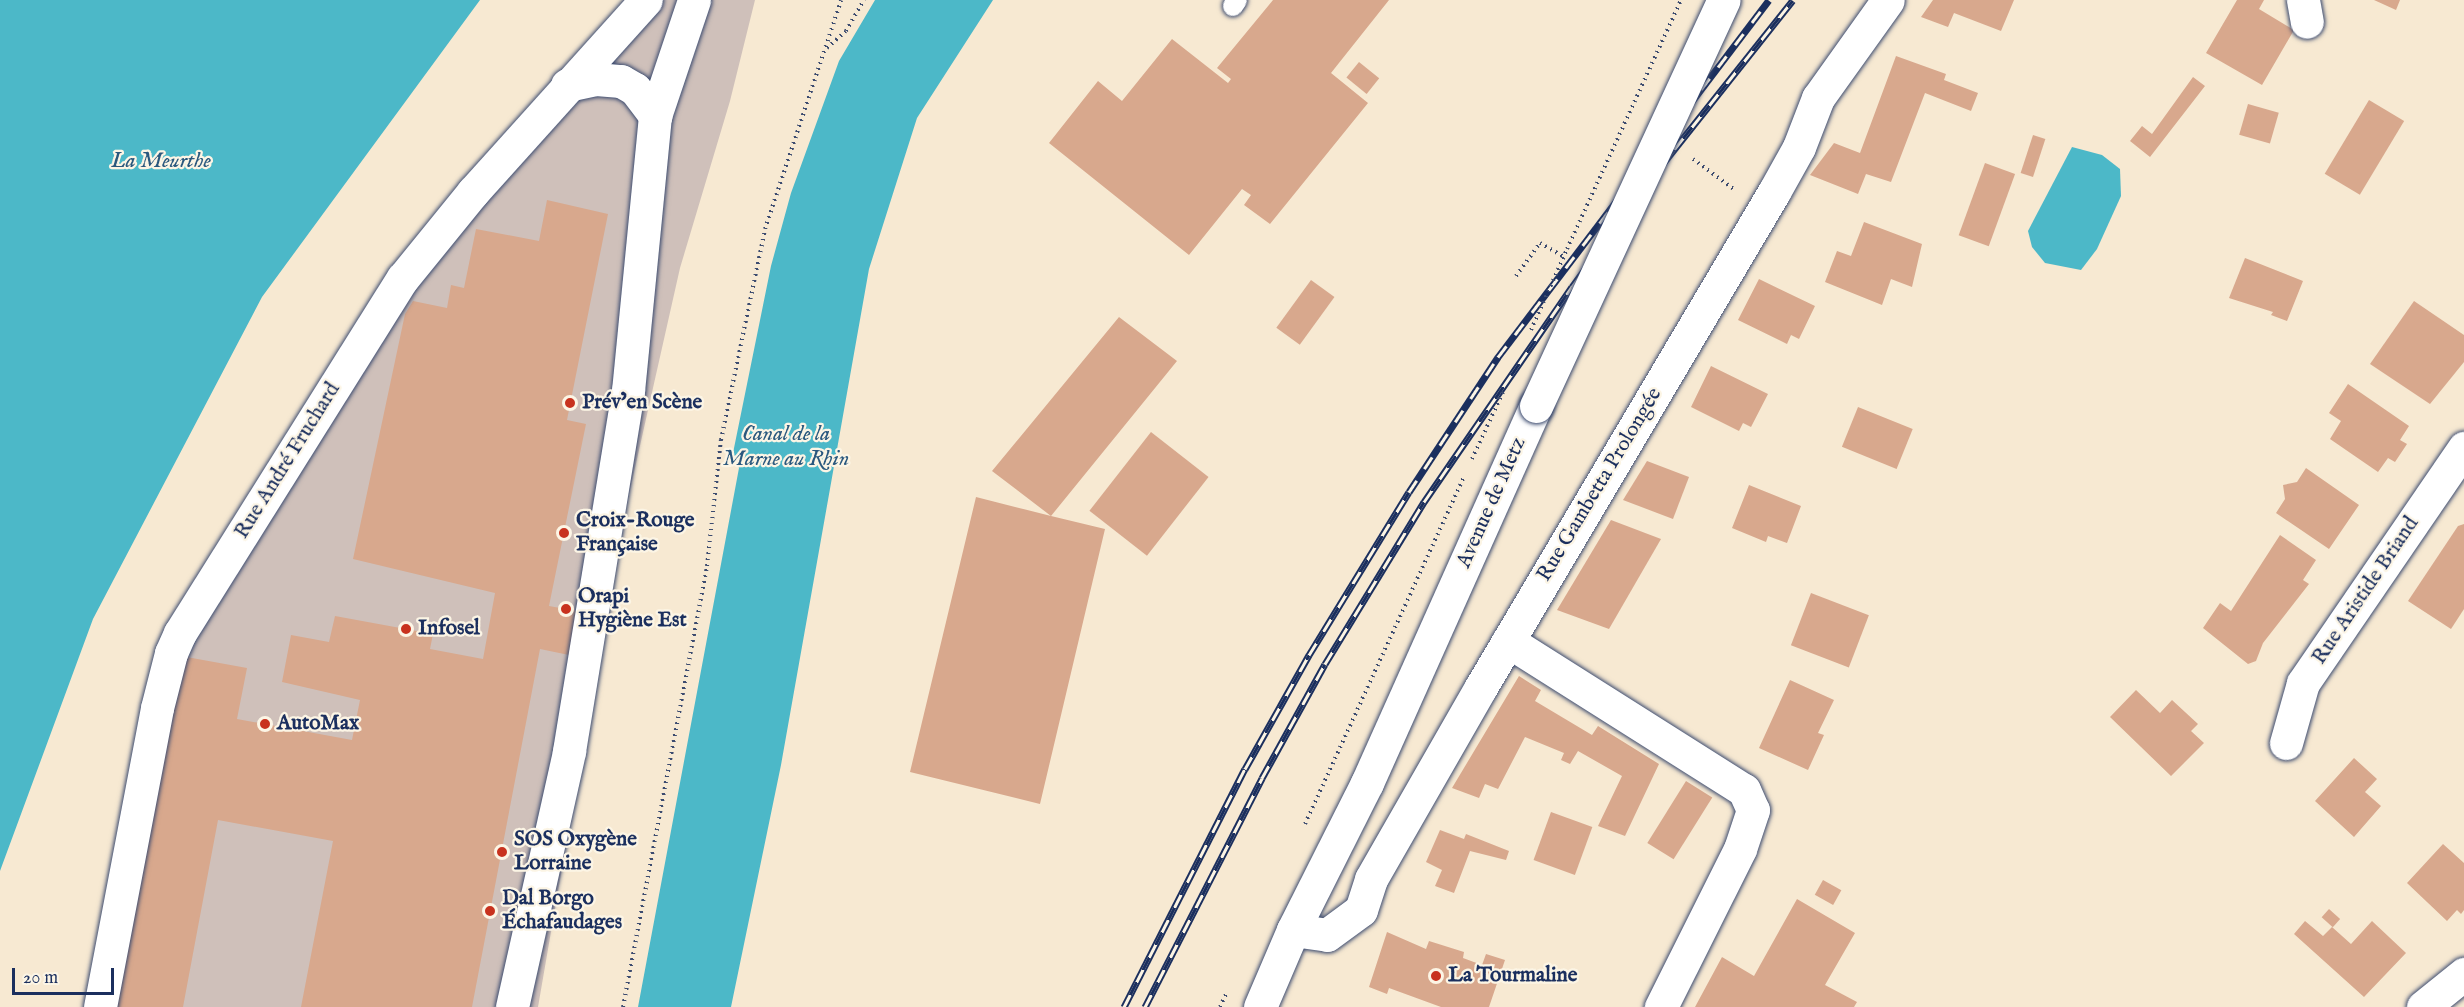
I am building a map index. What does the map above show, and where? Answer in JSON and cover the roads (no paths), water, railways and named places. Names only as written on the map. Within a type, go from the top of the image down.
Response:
[{"type":"street","name":"Rue André Fruchard","points":[[100,1007],[157,708],[171,653],[180,633],[403,278],[567,85],[646,0]]},
{"type":"street","points":[[512,1007],[569,751],[628,391],[655,116],[694,0]]},
{"type":"street","name":"Avenue de Metz","points":[[1260,1007],[1293,930],[1367,783],[1536,406],[1724,0]]},
{"type":"street","name":"Rue Gambetta Prolongée","points":[[1293,930],[1327,935],[1349,923],[1361,910],[1371,879],[1774,192],[1799,147],[1818,98],[1888,0]]},
{"type":"street","points":[[567,85],[596,79],[621,81],[635,89],[655,116]]},
{"type":"street","name":"Rue Aristide Briand","points":[[2286,743],[2303,683],[2461,458]]},
{"type":"street","points":[[1508,642],[1744,790],[1753,810],[1740,849],[1661,1007]]},
{"type":"street","points":[[2423,1007],[2464,974]]},
{"type":"water","name":"La Meurthe","points":[[0,0],[480,0],[262,297],[93,619],[0,871]]},
{"type":"water","name":"Canal de la Marne au Rhin","points":[[875,0],[993,0],[917,118],[869,269],[781,765],[731,1007],[638,1007],[739,468],[733,453],[771,266],[791,193],[839,61]]},
{"type":"water","points":[[2072,147],[2102,155],[2120,169],[2121,196],[2097,249],[2081,270],[2045,263],[2032,247],[2028,231]]},
{"type":"railway","points":[[1124,1007],[1245,769],[1309,655],[1409,492],[1498,357],[1769,0]]},
{"type":"railway","points":[[1145,1007],[1262,778],[1325,664],[1424,502],[1572,287],[1657,171],[1793,0]]},
{"type":"place","name":"Prév’en Scène","points":[[570,403]]},
{"type":"place","name":"Croix-Rouge Française","points":[[564,533]]},
{"type":"place","name":"Orapi Hygiène Est","points":[[566,609]]},
{"type":"place","name":"Infosel","points":[[406,629]]},
{"type":"place","name":"AutoMax","points":[[265,724]]},
{"type":"place","name":"SOS Oxygène Lorraine","points":[[502,852]]},
{"type":"place","name":"Dal Borgo Échafaudages","points":[[490,911]]},
{"type":"place","name":"La Tourmaline","points":[[1436,976]]}]
